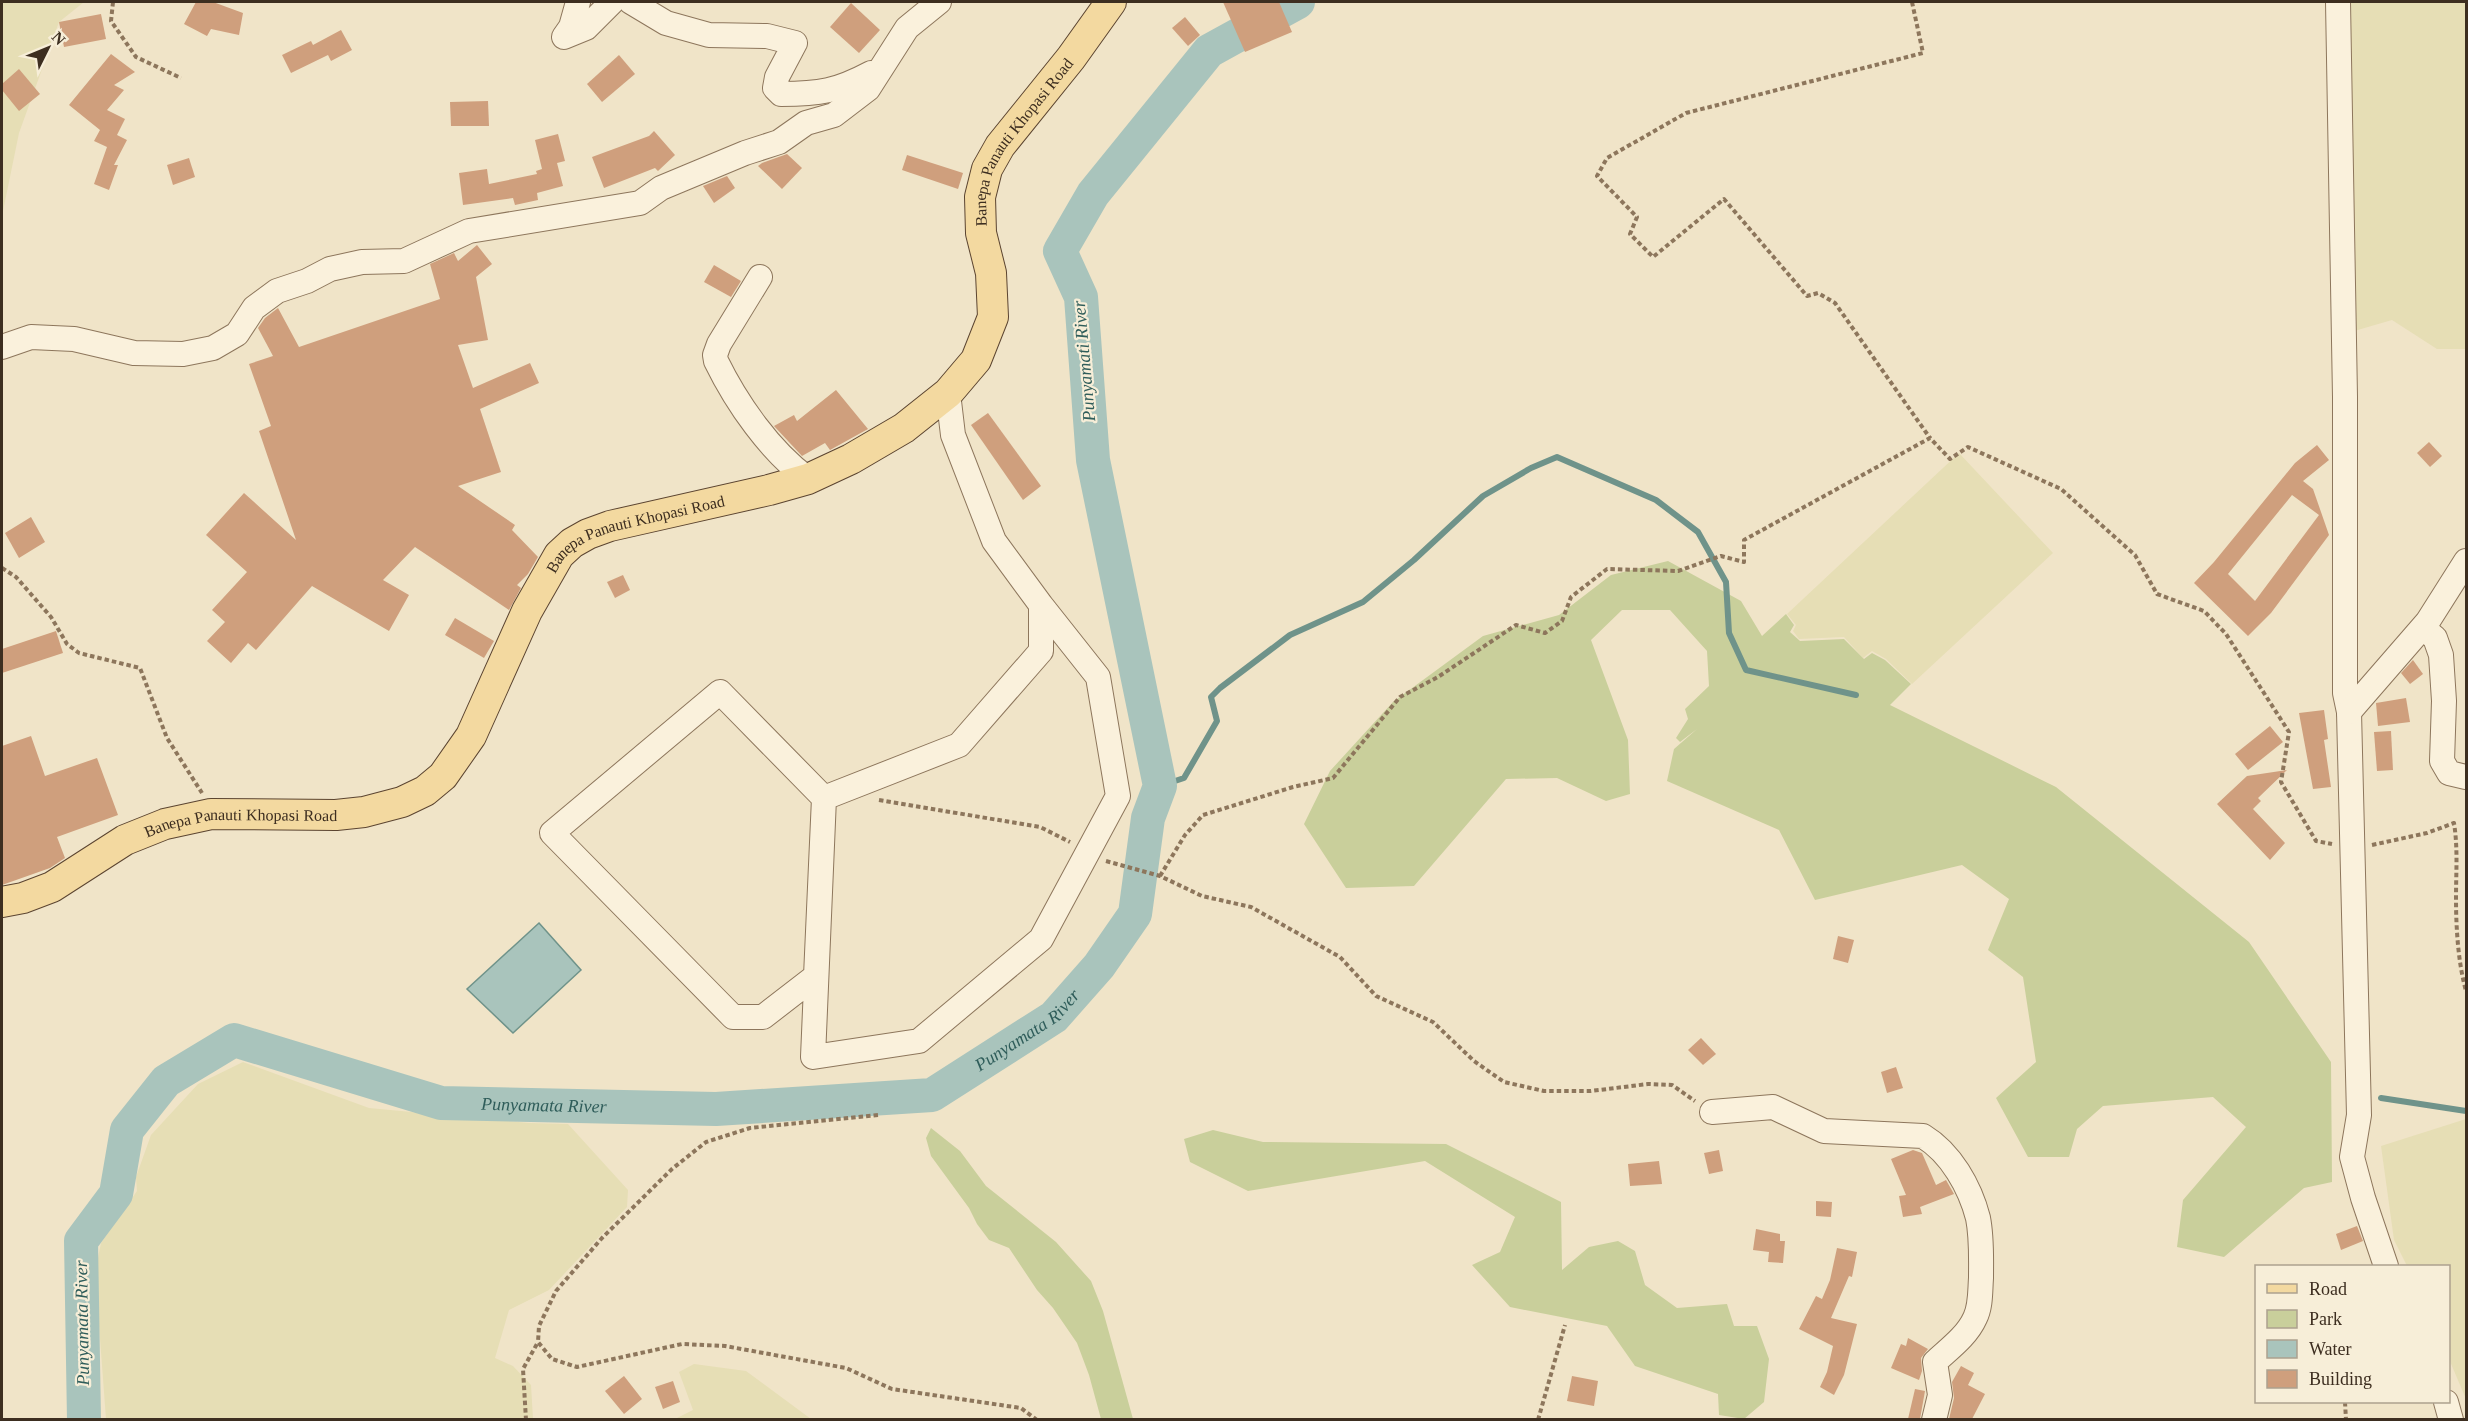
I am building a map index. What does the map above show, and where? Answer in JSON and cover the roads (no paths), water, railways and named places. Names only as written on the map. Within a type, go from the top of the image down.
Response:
[{"type":"main road","name":"Banepa Panauti Khopasi Road","points":[[2,902],[24,898],[52,887],[125,840],[165,824],[211,814],[336,816],[364,813],[402,802],[425,791],[443,776],[471,735],[527,611],[559,555],[572,543],[610,526],[808,479],[851,459],[904,428],[948,393],[976,360],[993,317],[991,273],[981,233],[980,197],[987,170],[1000,146],[1071,58],[1111,2]]},
{"type":"street","points":[[578,2],[571,27],[564,37],[586,28],[612,2]]},
{"type":"street","points":[[631,2],[666,23],[709,35],[767,36],[795,42],[777,77],[775,88],[781,94],[814,94],[843,87],[879,69]]},
{"type":"street","points":[[2,347],[31,337],[74,339],[134,353],[183,354],[213,348],[237,334],[254,308],[277,291],[307,281],[330,269],[362,262],[404,261],[469,231],[640,203],[661,188],[745,153],[779,142],[806,123],[834,115],[868,89],[907,28],[939,2]]},
{"type":"street","points":[[2338,2],[2345,397],[2345,693],[2349,712],[2359,1114],[2352,1157],[2386,1265]]},
{"type":"street","points":[[760,277],[718,344],[716,361],[748,413],[774,447],[791,467],[808,479]]},
{"type":"street","points":[[828,800],[816,976],[763,1017],[733,1017],[552,834],[720,692],[828,800],[813,1058],[919,1041],[1041,939],[1118,796],[1098,677],[994,541],[953,435],[948,393]]},
{"type":"street","points":[[2349,712],[2423,628],[2466,561]]},
{"type":"street","points":[[828,800],[959,745],[1041,651],[1041,605]]},
{"type":"street","points":[[2423,628],[2435,638],[2440,655],[2444,701],[2442,761],[2449,773],[2466,777]]},
{"type":"street","points":[[1712,1112],[1773,1107],[1824,1131],[1923,1136],[1937,1144],[1948,1156],[1977,1217],[1981,1245],[1980,1303],[1968,1331],[1935,1362],[1940,1395],[1934,1419]]},
{"type":"street","points":[[2447,1403],[2451,1419]]},
{"type":"water","points":[[539,923],[581,970],[513,1033],[467,989]]},
{"type":"waterway","name":"Punyamata River","points":[[84,1420],[81,1241],[116,1194],[127,1130],[166,1081],[234,1040],[441,1103],[716,1109],[932,1095],[1054,1017],[1099,966],[1135,914],[1148,818],[1160,786],[1093,460],[1081,297],[1060,251],[1093,194],[1209,51],[1298,2]]},
{"type":"waterway","points":[[1160,786],[1184,778],[1217,721],[1211,697],[1220,688],[1290,635],[1363,602],[1414,560],[1483,496],[1531,468],[1557,457],[1656,500],[1698,532],[1726,582],[1729,633],[1746,670],[1856,695]]},
{"type":"waterway","points":[[2381,1098],[2466,1111]]},
{"type":"water label","name":"Punyamati River","points":[[1084,361]]}]
